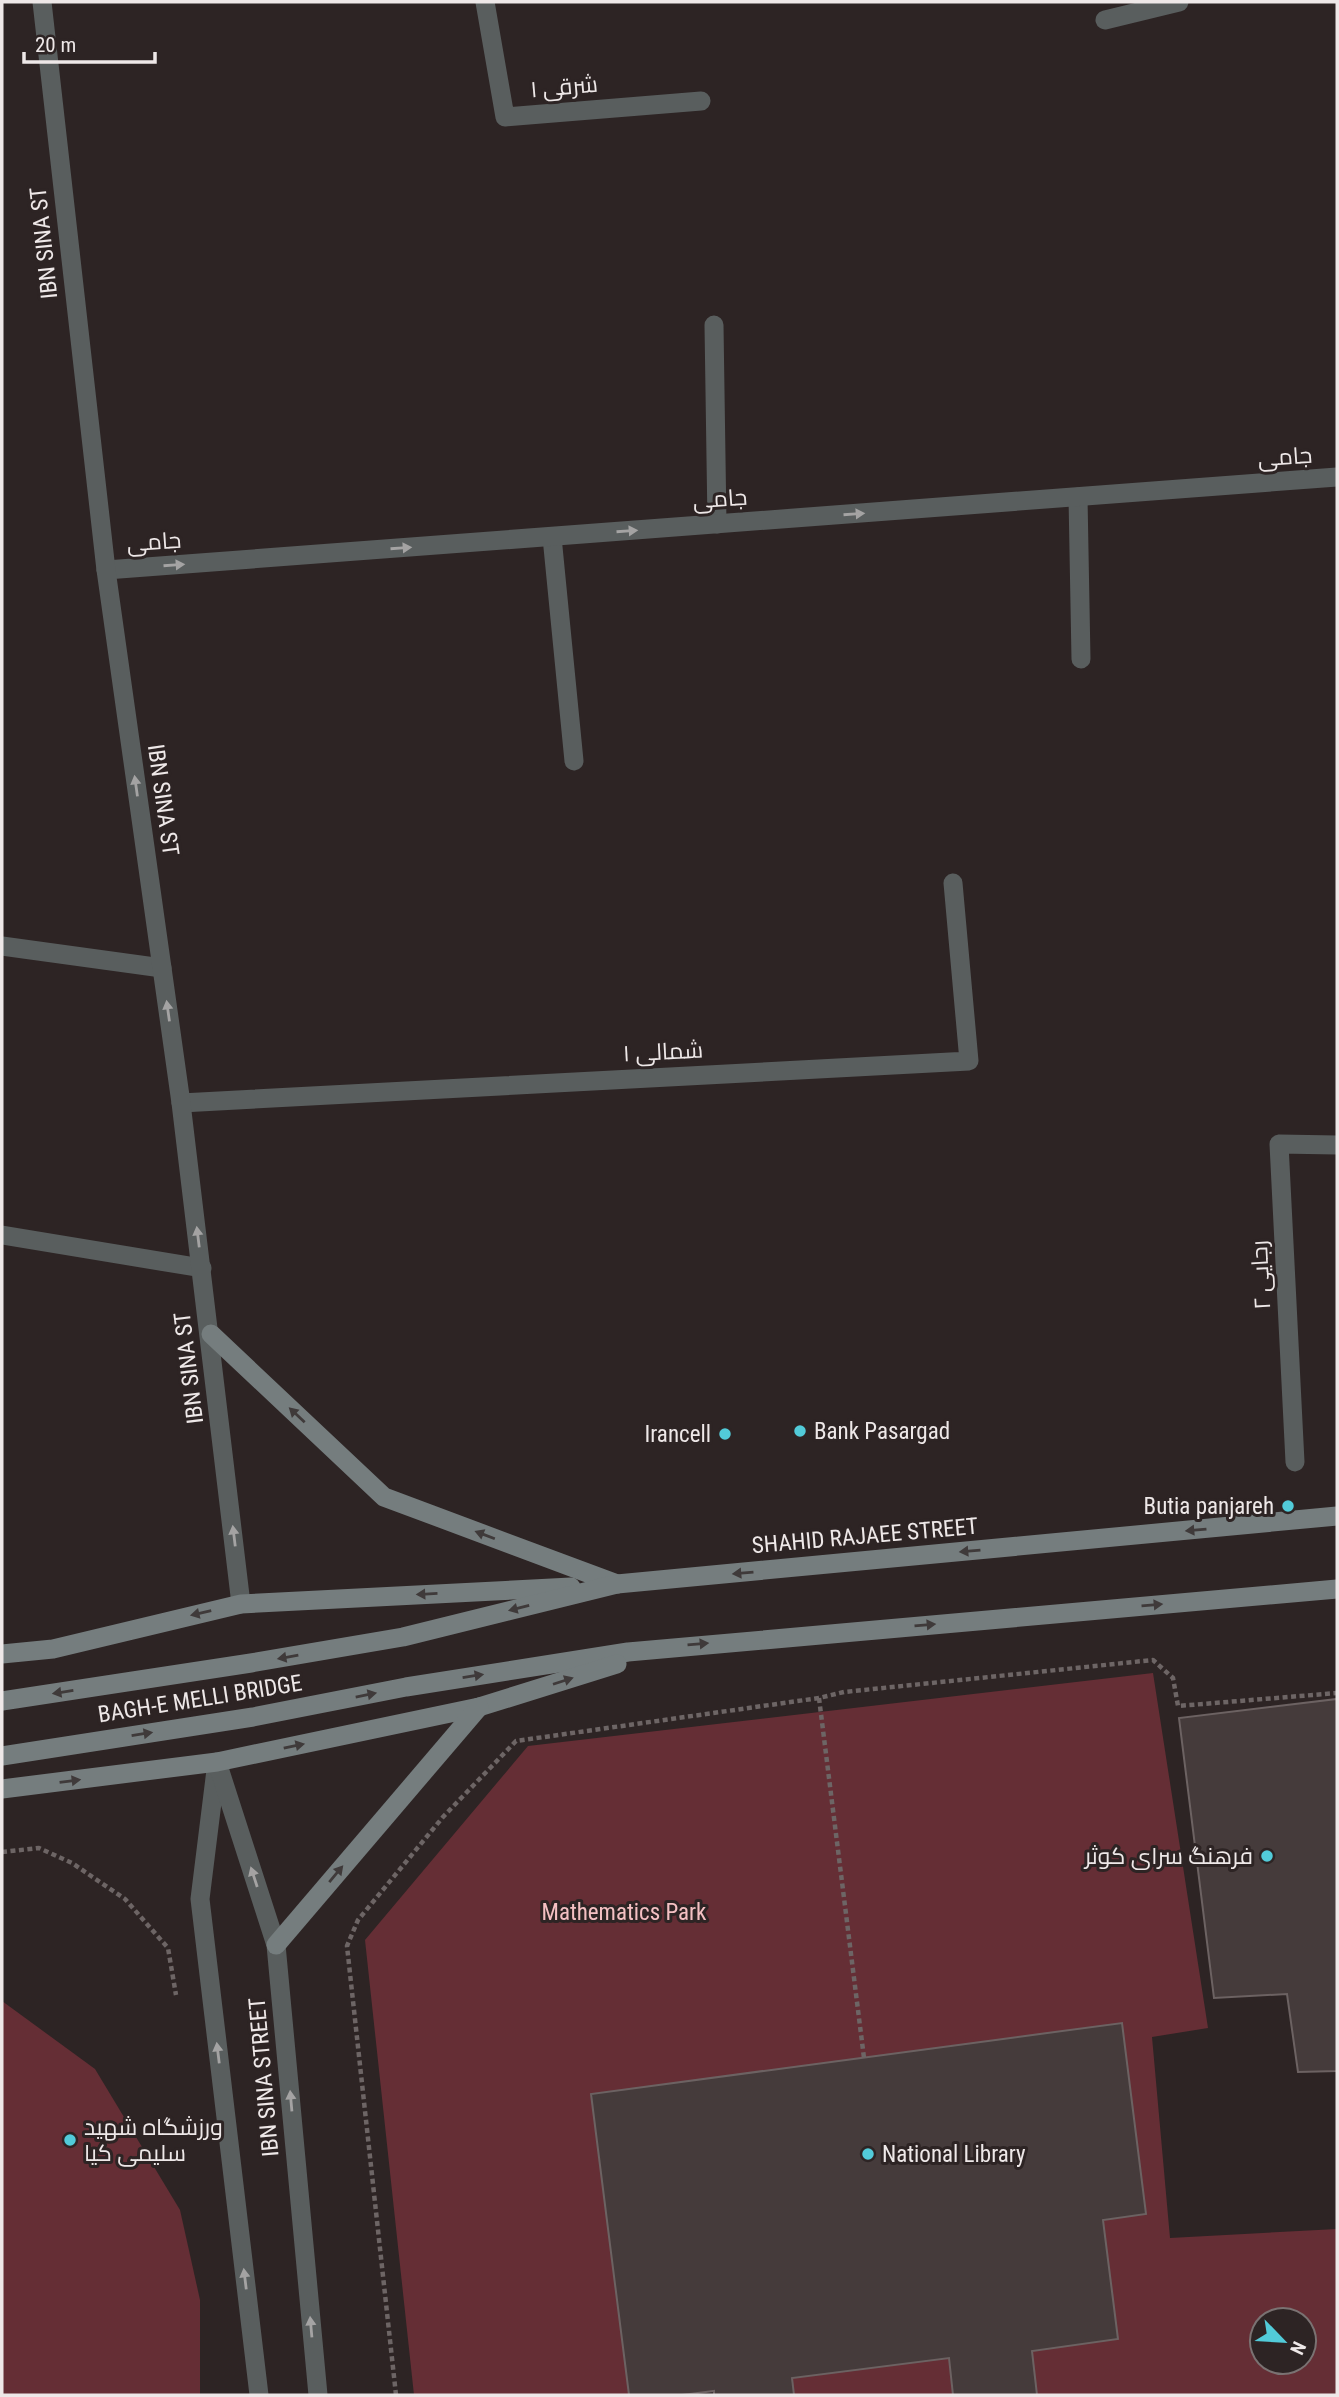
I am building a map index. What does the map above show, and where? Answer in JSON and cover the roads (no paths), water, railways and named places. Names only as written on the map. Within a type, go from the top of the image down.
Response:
[{"type":"main road","points":[[211,1334],[384,1497],[617,1584]]},
{"type":"main road","name":"SHAHID RAJAEE STREET","points":[[403,1637],[617,1584],[1337,1516]]},
{"type":"main road","points":[[2,1654],[53,1649],[241,1604],[617,1584]]},
{"type":"main road","points":[[2,1788],[217,1762],[479,1707],[669,1647],[1337,1589]]},
{"type":"main road","name":"BAGH-E MELLI BRIDGE","points":[[2,1701],[403,1637]]},
{"type":"main road","name":"BAGH-E MELLI BRIDGE","points":[[2,1756],[253,1717],[406,1687],[669,1647]]},
{"type":"main road","points":[[276,1945],[479,1707]]},
{"type":"street","name":"IBN SINA ST","points":[[42,2],[106,570],[181,1102],[211,1334],[241,1604]]},
{"type":"street","name":"شرقی ۱","points":[[485,2],[505,117],[701,101]]},
{"type":"street","points":[[1105,20],[1180,2]]},
{"type":"street","points":[[714,325],[717,524]]},
{"type":"street","name":"جامی","points":[[106,570],[1337,477]]},
{"type":"street","points":[[1078,497],[1081,659]]},
{"type":"street","points":[[552,537],[575,761]]},
{"type":"street","name":"شمالی ۱","points":[[181,1102],[969,1061],[953,883]]},
{"type":"street","points":[[2,946],[162,968]]},
{"type":"street","name":"رجایی ۲","points":[[1295,1462],[1279,1144],[1337,1145]]},
{"type":"street","points":[[2,1235],[202,1268]]},
{"type":"street","points":[[217,1762],[200,1899],[259,2395]]},
{"type":"street","name":"IBN SINA STREET","points":[[217,1762],[276,1945],[318,2395]]},
{"type":"place","name":"Bank Pasargad","points":[[800,1431]]},
{"type":"place","name":"Irancell","points":[[725,1434]]},
{"type":"place","name":"Butia panjareh","points":[[1288,1506]]},
{"type":"place","name":"فرهنگ سرای کوثر","points":[[1267,1856]]},
{"type":"place","name":"ورزشگاه شهید سلیمی کیا","points":[[70,2140]]},
{"type":"place","name":"National Library","points":[[868,2154]]},
{"type":"park label","name":"Mathematics Park","points":[[624,1912]]}]
